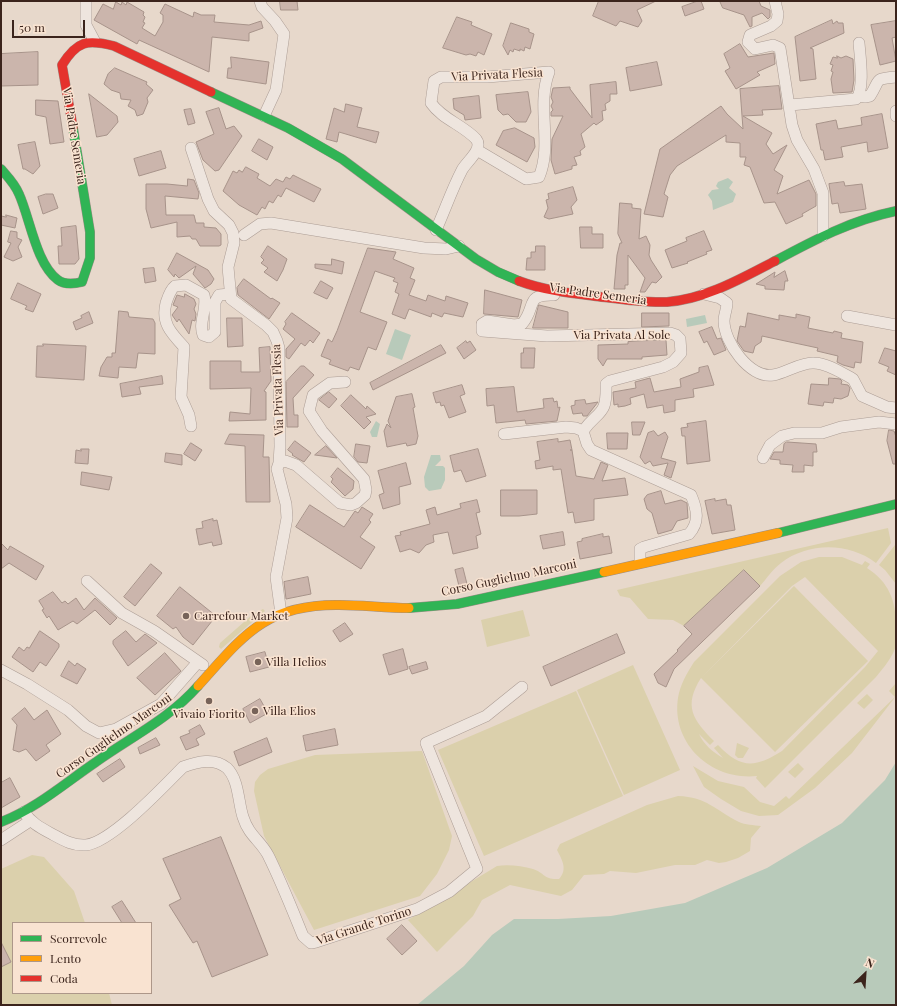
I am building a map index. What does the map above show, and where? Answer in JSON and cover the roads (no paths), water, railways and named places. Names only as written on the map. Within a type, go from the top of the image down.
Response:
[{"type":"main road","name":"Via Padre Semeria","points":[[1,168],[16,186],[46,266],[57,280],[69,285],[82,282],[89,270],[91,250],[90,232],[62,65],[70,50],[79,44],[94,40],[114,46],[264,116],[342,159],[476,260],[511,278],[566,292],[655,302],[676,301],[733,282],[823,236],[886,212],[896,211]]},
{"type":"main road","name":"Corso Guglielmo Marconi","points":[[1,822],[27,816],[42,802],[96,762],[180,706],[212,670],[255,628],[281,614],[327,603],[406,608],[457,604],[640,562],[768,535],[896,504]]},
{"type":"street","points":[[86,1],[86,25],[94,40]]},
{"type":"street","points":[[260,1],[262,7],[276,21],[284,34],[276,90],[264,116]]},
{"type":"street","points":[[774,1],[778,14],[777,21],[771,26],[750,35],[748,42],[755,49],[773,45],[780,48],[792,125],[797,140],[814,169],[823,193],[823,236]]},
{"type":"street","points":[[859,43],[860,96]]},
{"type":"street","name":"Via Privata Flesia","points":[[549,72],[544,85],[544,149],[540,177],[526,179],[477,150],[477,140],[436,109],[431,103],[434,81],[441,78],[487,77],[549,72]]},
{"type":"street","points":[[790,105],[856,99],[860,96],[870,96],[877,82],[881,78],[896,77]]},
{"type":"street","points":[[896,111],[896,116]]},
{"type":"street","points":[[191,148],[211,205],[214,211],[229,225],[233,233],[234,243],[228,267],[230,294],[219,295],[215,302],[215,332],[209,338],[203,335],[201,330],[205,304],[204,295],[186,286],[175,286],[167,300],[165,321],[168,328],[184,347],[181,397],[189,415],[191,426]]},
{"type":"street","points":[[436,230],[462,170],[477,150]]},
{"type":"street","points":[[244,235],[260,224],[271,223],[424,248],[446,249],[459,246]]},
{"type":"street","name":"Via Privata Al Sole","points":[[566,292],[559,296],[540,295],[534,298],[526,319],[522,324],[514,325],[486,321],[482,324],[482,331],[547,336],[670,333],[676,335],[680,340],[681,353],[674,362],[610,381],[606,384],[604,407],[584,431]]},
{"type":"street","points":[[702,293],[726,301],[727,305],[724,321],[732,345],[743,362],[755,372],[763,376],[773,375],[797,368],[803,364],[817,363],[853,379],[862,396],[887,407],[896,408]]},
{"type":"street","name":"Via Privata Flesia","points":[[230,294],[231,299],[273,332],[279,348],[279,463],[277,469],[286,504],[287,518],[276,577],[281,614]]},
{"type":"street","points":[[847,316],[896,325]]},
{"type":"street","points":[[279,463],[284,461],[296,465],[340,503],[351,505],[361,500],[366,490],[364,479],[322,431],[309,411],[313,395],[330,383],[345,382]]},
{"type":"street","points":[[763,458],[770,445],[782,436],[794,433],[822,433],[852,425],[879,422],[896,424]]},
{"type":"street","points":[[504,434],[566,427],[576,428],[584,431],[587,444],[591,450],[691,495],[698,513],[694,529],[689,534],[644,546],[640,550],[640,562]]},
{"type":"street","points":[[87,581],[122,613],[154,631],[212,670]]},
{"type":"street","points":[[1,670],[27,684],[68,710],[86,726],[99,732],[116,729],[161,704],[198,662]]},
{"type":"street","name":"Via Grande Torino","points":[[27,816],[73,844],[88,844],[100,839],[132,816],[183,767],[194,763],[210,761],[219,763],[226,768],[232,776],[247,829],[267,853],[303,936],[311,942],[316,942],[417,909],[449,892],[477,869],[426,743],[486,716],[522,688]]},
{"type":"street","points":[[1,840],[27,816]]},
{"type":"place","name":"Carrefour Market","points":[[186,616]]},
{"type":"place","name":"Villa Helios","points":[[258,662]]},
{"type":"place","name":"Vivaio Fiorito","points":[[209,701]]},
{"type":"place","name":"Villa Elios","points":[[255,711]]}]
